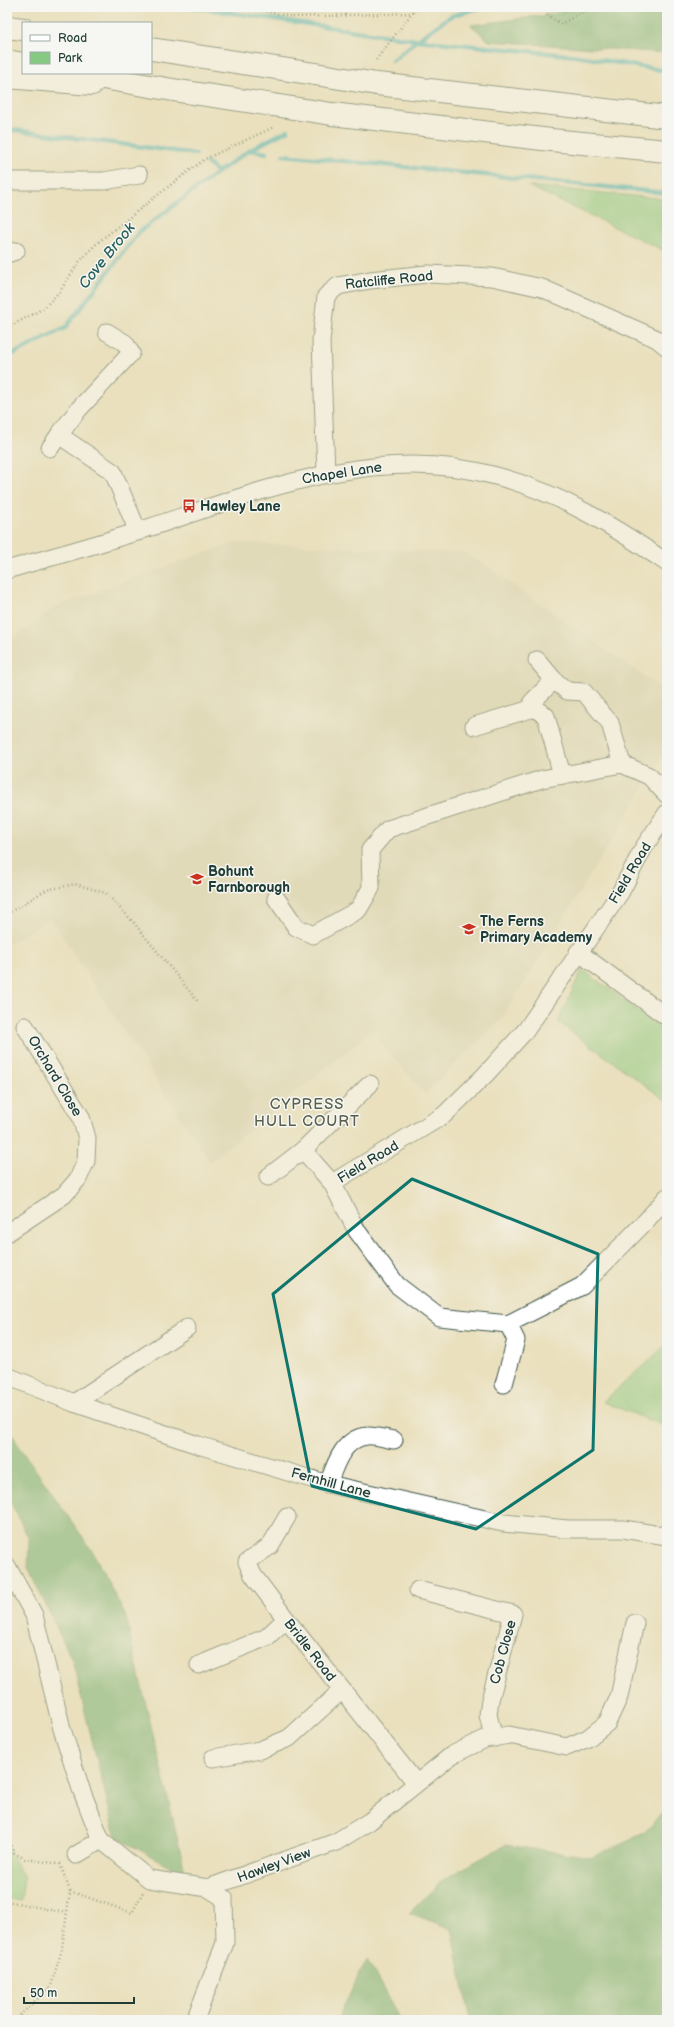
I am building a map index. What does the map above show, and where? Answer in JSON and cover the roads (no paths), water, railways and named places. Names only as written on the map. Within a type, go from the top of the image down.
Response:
[{"type":"highway","points":[[7,27],[22,29]]},
{"type":"highway","points":[[152,49],[377,84],[667,117]]},
{"type":"highway","points":[[7,61],[22,64]]},
{"type":"highway","points":[[80,74],[179,91],[332,114],[550,140],[667,151]]},
{"type":"highway","points":[[7,77],[179,91]]},
{"type":"street","points":[[7,181],[104,181],[139,175]]},
{"type":"street","name":"Ratcliffe Road","points":[[326,473],[321,341],[326,296],[338,286],[427,274],[492,277],[542,288],[658,339],[667,347]]},
{"type":"street","points":[[107,332],[125,343],[130,354],[71,418],[55,442],[112,472],[138,532]]},
{"type":"street","name":"Chapel Lane","points":[[7,570],[89,548],[282,484],[326,473],[372,467],[412,465],[455,468],[495,475],[526,486],[560,500],[596,518],[667,563]]},
{"type":"street","points":[[537,660],[554,680],[567,691],[584,692],[610,723],[622,764]]},
{"type":"street","points":[[554,680],[532,702],[534,708],[546,716],[562,776]]},
{"type":"street","points":[[474,726],[534,708]]},
{"type":"street","points":[[276,898],[296,927],[313,936],[358,910],[371,888],[370,850],[388,829],[542,779],[622,764],[649,776],[667,795]]},
{"type":"street","name":"Field Road","points":[[508,1324],[439,1317],[397,1285],[357,1231],[332,1184],[444,1115],[486,1075],[526,1030],[578,952],[620,893],[644,847],[667,813]]},
{"type":"street","points":[[578,952],[667,1017]]},
{"type":"street","name":"Orchard Close","points":[[7,1233],[64,1195],[78,1179],[86,1161],[87,1138],[81,1117],[25,1026]]},
{"type":"street","points":[[268,1177],[303,1150],[370,1084]]},
{"type":"street","points":[[303,1150],[332,1184]]},
{"type":"street","points":[[504,1384],[516,1340],[508,1324],[582,1286],[645,1222],[667,1197]]},
{"type":"street","points":[[74,1403],[187,1328]]},
{"type":"street","name":"Fernhill Lane","points":[[7,1376],[74,1403],[198,1445],[328,1484],[503,1523],[568,1529],[623,1529],[667,1536]]},
{"type":"street","points":[[328,1484],[338,1458],[351,1441],[367,1436],[394,1440]]},
{"type":"street","name":"Bridle Road","points":[[287,1516],[270,1546],[248,1562],[253,1575],[416,1783]]},
{"type":"street","points":[[7,1566],[34,1616],[64,1736],[81,1789],[102,1840],[76,1855]]},
{"type":"street","name":"Cob Close","points":[[418,1590],[513,1614],[490,1700],[488,1715],[494,1738]]},
{"type":"street","points":[[200,1665],[266,1637],[286,1619]]},
{"type":"street","name":"Hawley View","points":[[102,1840],[149,1879],[208,1888],[336,1842],[370,1820],[452,1755],[485,1739],[509,1735],[567,1747],[588,1738],[607,1723],[619,1697],[634,1623]]},
{"type":"street","points":[[213,1758],[260,1750],[288,1738],[342,1690]]},
{"type":"street","points":[[195,2020],[225,1943],[224,1898],[208,1888]]},
{"type":"waterway","points":[[191,7],[417,40],[577,56],[667,71]]},
{"type":"waterway","name":"Cove Brook","points":[[392,61],[417,40],[451,16],[483,7]]},
{"type":"waterway","points":[[7,129],[196,154]]},
{"type":"waterway","name":"Cove Brook","points":[[7,357],[65,328],[139,232],[218,172],[250,150],[288,130]]},
{"type":"waterway","points":[[250,150],[266,153]]},
{"type":"waterway","points":[[283,155],[667,193]]},
{"type":"waterway","points":[[207,163],[218,172]]},
{"type":"place","name":"Hawley Lane","points":[[189,506]]},
{"type":"place","name":"Bohunt Farnborough","points":[[197,879]]},
{"type":"place","name":"The Ferns Primary Academy","points":[[469,929]]},
{"type":"district","name":"CYPRESS HULL COURT","points":[[307,1112]]}]
